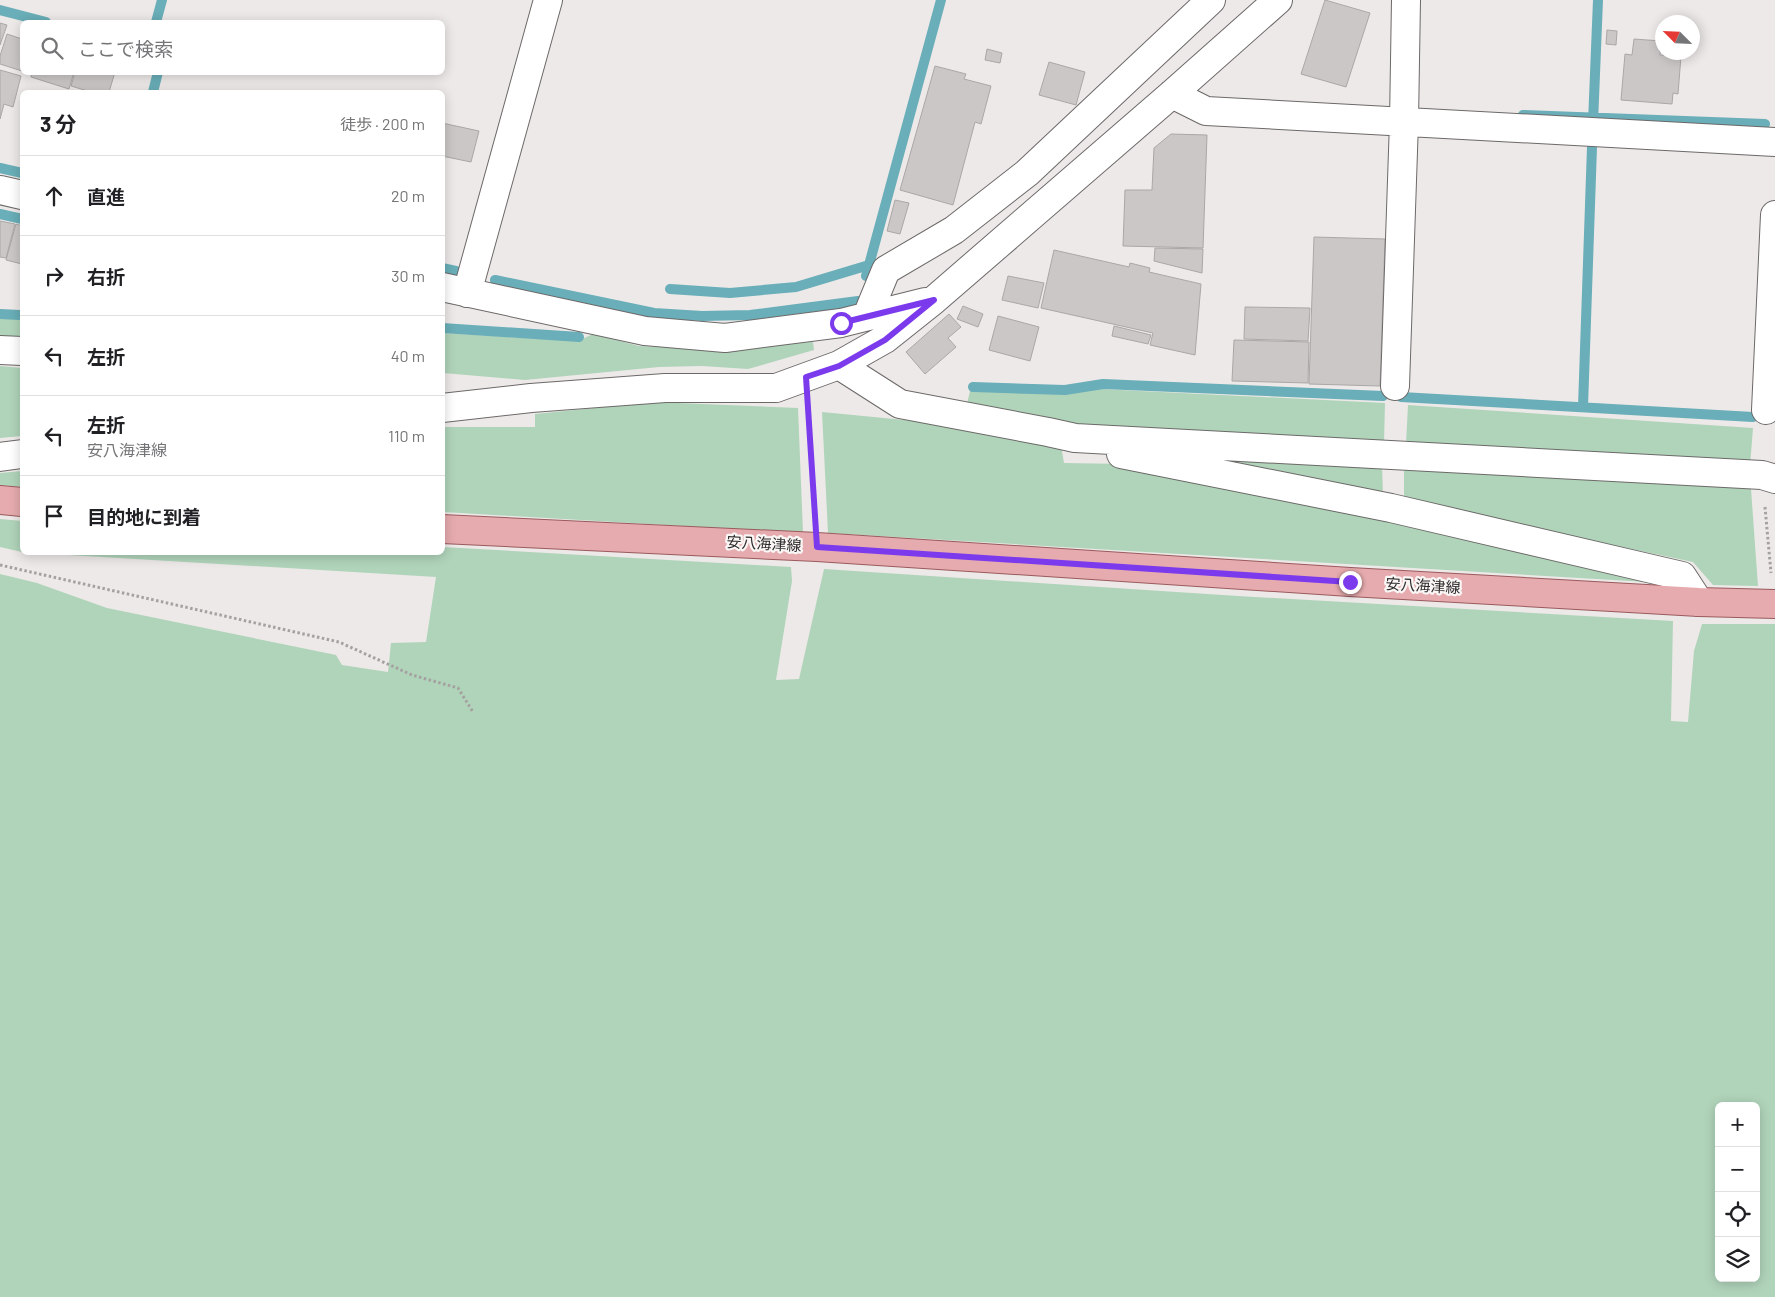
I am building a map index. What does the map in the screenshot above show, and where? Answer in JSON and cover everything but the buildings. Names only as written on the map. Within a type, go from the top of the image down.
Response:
[{"type":"main road","points":[[0,500],[20,502]]},
{"type":"main road","name":"安八海津線","points":[[445,529],[817,547],[1350,582],[1699,602],[1775,604]]},
{"type":"street","points":[[548,0],[455,290],[645,331],[725,338],[841,323],[934,300]]},
{"type":"street","points":[[867,316],[886,270],[954,230],[1027,173],[1211,0]]},
{"type":"street","points":[[445,408],[531,398],[665,388],[776,388],[839,366],[885,340],[934,300],[1278,0]]},
{"type":"street","points":[[1395,386],[1406,0]]},
{"type":"street","points":[[1172,94],[1206,111],[1775,142]]},
{"type":"street","points":[[0,190],[20,194]]},
{"type":"street","points":[[1766,410],[1775,215]]},
{"type":"street","points":[[0,350],[20,350]]},
{"type":"street","points":[[839,366],[900,404],[1039,430],[1075,438],[1126,456],[1391,508],[1682,576],[1699,602]]},
{"type":"street","points":[[445,388],[531,398]]},
{"type":"street","points":[[1075,438],[1762,475],[1775,479]]},
{"type":"street","points":[[0,457],[20,454]]},
{"type":"path","points":[[806,377],[817,547]]},
{"type":"path","points":[[0,564],[339,642],[412,675],[458,688],[473,712]]},
{"type":"green space","points":[[0,318],[20,319],[20,341],[0,340]]},
{"type":"green space","points":[[445,333],[578,341],[593,334],[639,346],[716,349],[813,342],[814,350],[748,369],[702,366],[659,367],[525,380],[445,373]]},
{"type":"green space","points":[[0,366],[20,368],[20,436],[0,438]]},
{"type":"green space","points":[[1100,389],[1385,403],[1384,444],[1064,424],[967,404],[970,391],[1063,393]]},
{"type":"green space","points":[[654,402],[798,408],[803,533],[445,512],[445,427],[535,427],[535,414]]},
{"type":"green space","points":[[1408,405],[1753,428],[1750,466],[1406,444]]},
{"type":"green space","points":[[822,412],[946,424],[1061,445],[1064,463],[1127,464],[1401,522],[1664,583],[828,533]]},
{"type":"green space","points":[[1153,452],[1382,463],[1383,497]]},
{"type":"green space","points":[[1404,463],[1751,489],[1758,586],[1713,585],[1693,562],[1404,501]]},
{"type":"green space","points":[[20,471],[20,487],[0,485],[0,473]]},
{"type":"green space","points":[[0,519],[20,521],[20,552],[0,547]]},
{"type":"green space","points":[[445,547],[791,567],[792,581],[776,680],[799,679],[824,569],[1238,596],[1673,621],[1671,721],[1688,722],[1694,651],[1702,624],[1775,624],[1775,1297],[0,1297],[0,574],[37,583],[107,608],[336,655],[342,665],[388,672],[391,643],[426,642],[436,577],[68,555],[445,555]]},
{"type":"waterway","points":[[157,20],[162,0]]},
{"type":"waterway","points":[[866,276],[941,0]]},
{"type":"waterway","points":[[1593,123],[1598,0]]},
{"type":"waterway","points":[[0,10],[38,20]]},
{"type":"waterway","points":[[154,90],[157,75]]},
{"type":"waterway","points":[[1523,115],[1765,124]]},
{"type":"waterway","points":[[1583,407],[1592,147]]},
{"type":"waterway","points":[[0,168],[20,173]]},
{"type":"waterway","points":[[0,214],[20,219]]},
{"type":"waterway","points":[[670,289],[730,293],[796,287],[869,265]]},
{"type":"waterway","points":[[445,269],[456,271]]},
{"type":"waterway","points":[[495,280],[654,313],[702,316],[750,315],[858,301]]},
{"type":"waterway","points":[[0,314],[20,315]]},
{"type":"waterway","points":[[445,328],[579,337]]},
{"type":"waterway","points":[[973,387],[1065,390],[1103,384],[1383,396]]},
{"type":"waterway","points":[[1401,397],[1753,417]]},
{"type":"route","points":[[841,323],[934,300],[885,340],[839,366],[806,377],[817,547],[1350,582]]}]
